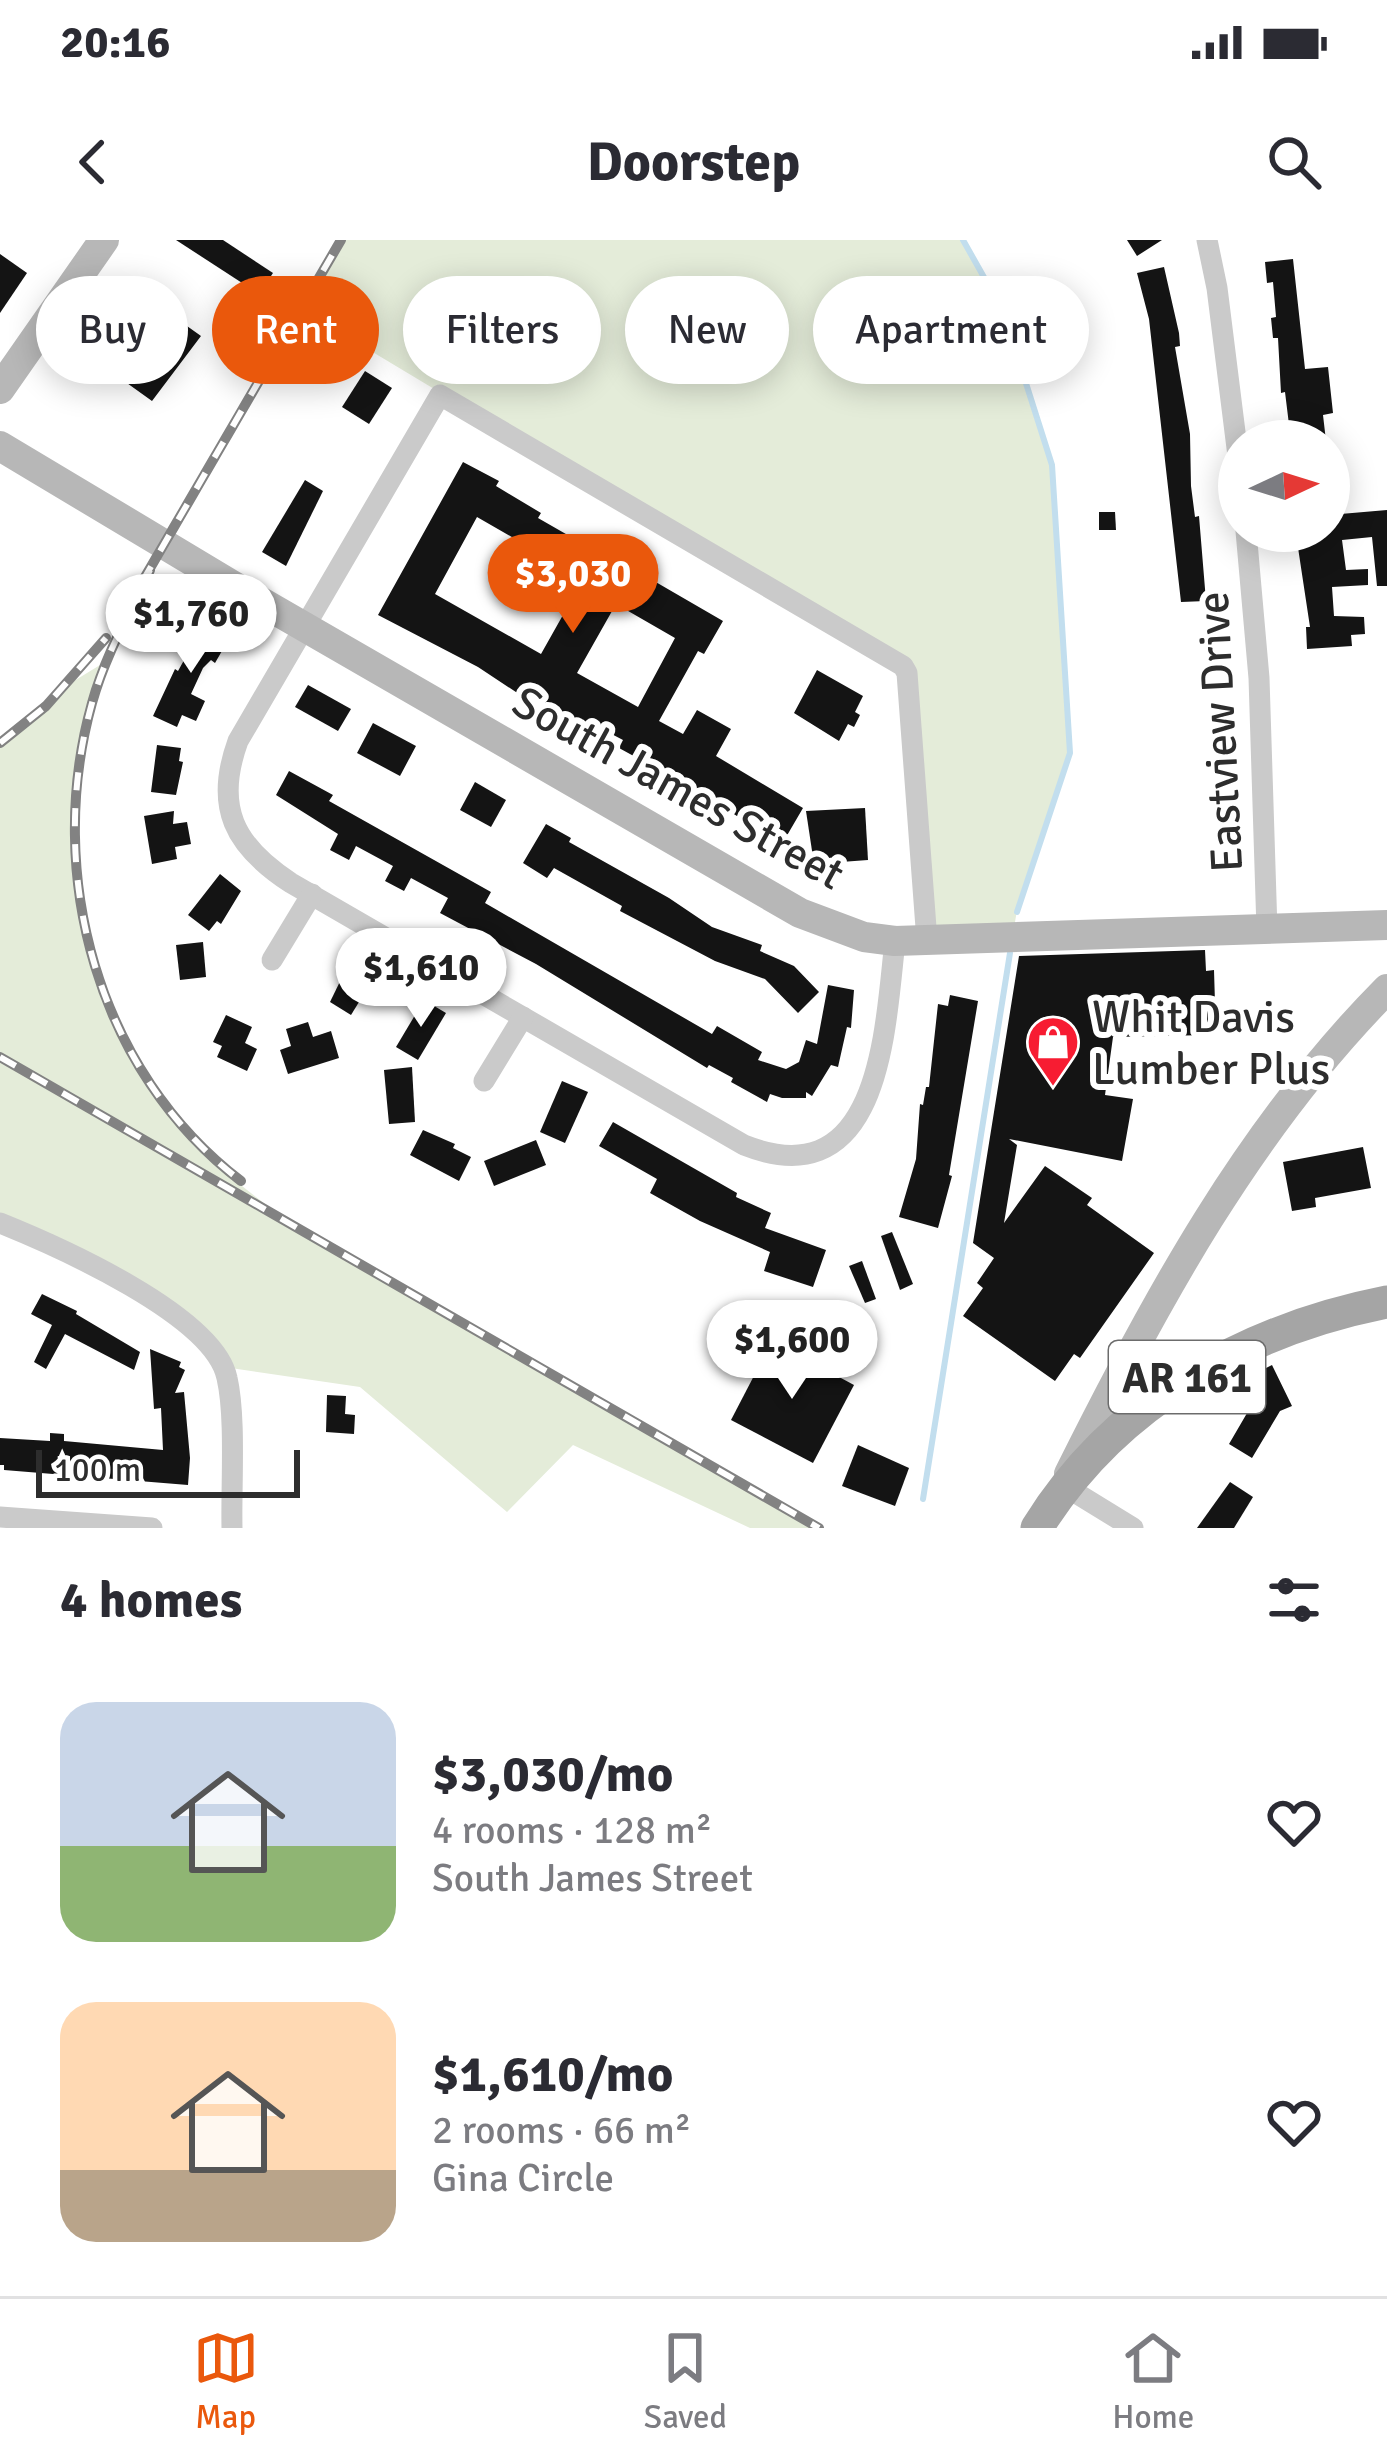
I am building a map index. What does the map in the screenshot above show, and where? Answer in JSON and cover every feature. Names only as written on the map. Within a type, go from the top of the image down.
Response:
[{"type":"main road","name":"AR 161","points":[[1036,1528],[1063,1486],[1133,1418],[1200,1369],[1296,1325],[1387,1302]]},
{"type":"street","points":[[0,389],[104,240]]},
{"type":"street","points":[[1207,240],[1234,420]]},
{"type":"street","points":[[895,941],[884,1040],[869,1098],[844,1134],[815,1152],[774,1155],[744,1145],[312,895],[269,869],[250,851],[228,800],[227,780],[238,741],[440,394],[903,666],[927,941]]},
{"type":"street","name":"South James Street","points":[[0,446],[800,913],[864,937],[927,941],[1387,926]]},
{"type":"street","name":"Eastview Drive","points":[[1248,552],[1259,678],[1267,929]]},
{"type":"street","points":[[272,960],[312,895]]},
{"type":"street","points":[[1133,1528],[1063,1486],[1124,1362],[1240,1171],[1329,1051],[1387,989]]},
{"type":"street","points":[[484,1081],[523,1017]]},
{"type":"street","points":[[0,1223],[145,1295],[192,1327],[224,1367],[232,1528]]},
{"type":"street","points":[[0,1517],[152,1528]]},
{"type":"green space","points":[[341,240],[963,240],[983,276],[813,276],[813,384],[1026,384],[1052,465],[1070,753],[1017,910],[1012,940],[927,941],[907,673],[426,384],[601,384],[601,276],[403,276],[403,370],[379,356],[379,276],[320,276]]},
{"type":"green space","points":[[105,662],[91,712],[77,807],[81,901],[106,994],[127,1041],[181,1127],[234,1180],[338,1253],[815,1528],[750,1528],[573,1445],[507,1512],[360,1387],[224,1367],[192,1326],[0,1223],[0,740],[69,684]]},
{"type":"building","points":[[176,240],[223,240],[273,273],[231,276]]},
{"type":"building","points":[[1127,240],[1162,240],[1137,256]]},
{"type":"building","points":[[0,254],[27,273],[0,313]]},
{"type":"building","points":[[1293,259],[1305,369],[1328,367],[1333,413],[1323,415],[1324,420],[1288,420],[1285,392],[1281,393],[1278,338],[1273,338],[1273,282],[1267,283],[1265,262]]},
{"type":"building","points":[[1164,267],[1179,333],[1180,346],[1175,347],[1190,434],[1191,486],[1195,517],[1199,516],[1206,601],[1181,602],[1149,319],[1137,273]]},
{"type":"building","points":[[188,327],[201,336],[188,353]]},
{"type":"building","points":[[379,380],[392,388],[369,424],[342,407],[357,384],[379,384]]},
{"type":"building","points":[[128,384],[165,384],[152,401]]},
{"type":"building","points":[[463,462],[499,481],[496,486],[541,513],[538,518],[599,553],[605,543],[639,563],[635,570],[723,621],[704,654],[698,651],[659,721],[683,734],[697,710],[731,729],[716,756],[803,808],[782,844],[695,790],[691,797],[657,778],[661,771],[619,748],[623,740],[600,728],[597,733],[555,710],[552,716],[478,667],[378,615]],"holes":[[[477,517],[581,583],[541,654],[435,594]],[[616,604],[675,638],[638,707],[577,673]]]},
{"type":"building","points":[[305,480],[323,491],[286,566],[262,552]]},
{"type":"building","points":[[1387,510],[1387,586],[1377,586],[1372,537],[1350,539],[1350,513]]},
{"type":"building","points":[[1099,512],[1115,512],[1116,530],[1099,530]]},
{"type":"building","points":[[1299,552],[1344,552],[1346,570],[1368,569],[1368,585],[1332,587],[1334,616],[1364,617],[1365,634],[1351,635],[1352,646],[1307,649],[1306,627],[1310,627]]},
{"type":"building","points":[[208,617],[230,630],[215,663],[211,660],[203,668],[191,694],[205,701],[196,721],[182,715],[177,727],[153,716]]},
{"type":"building","points":[[817,670],[863,696],[854,727],[848,724],[839,741],[794,713]]},
{"type":"building","points":[[308,685],[351,709],[338,731],[295,707]]},
{"type":"building","points":[[373,723],[416,746],[400,776],[357,753]]},
{"type":"building","points":[[157,745],[181,748],[176,795],[151,792]]},
{"type":"building","points":[[289,771],[333,795],[329,801],[491,892],[485,903],[712,1034],[717,1026],[762,1052],[758,1060],[786,1069],[799,1062],[806,1040],[817,1044],[828,985],[854,990],[851,1028],[847,1027],[838,1067],[831,1065],[812,1096],[806,1092],[806,1098],[770,1094],[767,1102],[536,964],[440,913],[448,898],[411,878],[404,891],[385,881],[393,866],[356,846],[349,860],[330,850],[338,834],[276,795]]},
{"type":"building","points":[[475,782],[506,800],[491,827],[460,810]]},
{"type":"building","points":[[865,808],[868,860],[814,864],[806,811]]},
{"type":"building","points":[[174,811],[173,824],[187,822],[191,844],[175,847],[177,859],[152,864],[144,816]]},
{"type":"building","points":[[546,824],[712,927],[762,945],[760,951],[794,966],[819,992],[798,1013],[765,979],[715,961],[620,911],[622,906],[554,868],[547,878],[523,863]]},
{"type":"building","points":[[220,874],[241,891],[221,924],[217,921],[209,931],[188,915]]},
{"type":"building","points":[[203,942],[206,977],[180,980],[176,945]]},
{"type":"building","points":[[1205,950],[1206,971],[1214,970],[1215,1003],[1207,1004],[1209,1035],[1113,1037],[1105,1095],[1133,1099],[1122,1161],[1009,1139],[1017,1145],[1004,1223],[1045,1166],[1092,1198],[1087,1205],[1154,1253],[1080,1358],[1074,1354],[1055,1381],[963,1316],[983,1288],[977,1283],[994,1258],[973,1243],[1019,956]]},
{"type":"building","points":[[350,961],[375,976],[351,1015],[330,1002]]},
{"type":"building","points":[[950,995],[978,1001],[952,1176],[938,1228],[899,1217],[916,1159],[920,1104],[929,1087],[938,1004],[948,1006]]},
{"type":"building","points":[[424,1000],[446,1013],[418,1060],[396,1047]]},
{"type":"building","points":[[226,1015],[252,1027],[245,1043],[257,1049],[247,1071],[217,1057],[222,1046],[213,1042]]},
{"type":"building","points":[[308,1022],[313,1037],[331,1031],[339,1058],[288,1074],[280,1050],[291,1046],[286,1029]]},
{"type":"building","points":[[412,1067],[415,1122],[389,1124],[384,1070]]},
{"type":"building","points":[[562,1081],[588,1092],[565,1143],[540,1132]]},
{"type":"building","points":[[613,1122],[737,1193],[736,1197],[771,1213],[765,1228],[826,1250],[813,1287],[764,1271],[770,1252],[650,1193],[657,1179],[599,1146]]},
{"type":"building","points":[[423,1130],[471,1157],[459,1181],[410,1155]]},
{"type":"building","points":[[536,1140],[546,1165],[494,1186],[484,1161]]},
{"type":"building","points":[[1363,1147],[1371,1188],[1315,1198],[1316,1207],[1292,1211],[1283,1162]]},
{"type":"building","points":[[892,1232],[913,1284],[900,1290],[881,1236]]},
{"type":"building","points":[[862,1261],[876,1299],[865,1303],[849,1266]]},
{"type":"building","points":[[42,1294],[140,1352],[134,1370],[65,1334],[46,1369],[34,1362],[52,1325],[31,1314]]},
{"type":"building","points":[[772,1341],[854,1385],[813,1463],[731,1420]]},
{"type":"building","points":[[150,1349],[181,1362],[179,1367],[185,1370],[175,1393],[184,1392],[188,1485],[4,1470],[0,1438],[50,1441],[50,1433],[64,1434],[64,1441],[163,1450],[161,1408],[154,1409]]},
{"type":"building","points":[[1272,1365],[1292,1406],[1280,1411],[1252,1458],[1229,1444],[1250,1408],[1238,1382]]},
{"type":"building","points":[[327,1395],[346,1396],[345,1414],[355,1415],[354,1434],[326,1432]]},
{"type":"building","points":[[858,1445],[909,1468],[895,1506],[842,1486]]},
{"type":"building","points":[[1230,1482],[1253,1497],[1234,1528],[1197,1528]]},
{"type":"waterway","points":[[963,240],[1003,311],[1052,465],[1070,753],[1017,912]]},
{"type":"waterway","points":[[923,1499],[1010,953]]},
{"type":"railway","points":[[142,582],[341,240]]},
{"type":"railway","points":[[150,570],[92,703],[79,768],[75,835],[80,901],[95,966],[118,1027],[151,1085],[192,1136],[241,1181]]},
{"type":"railway","points":[[0,743],[46,706],[106,638]]},
{"type":"railway","points":[[0,1057],[819,1528]]},
{"type":"place","name":"Whit Davis Lumber Plus","points":[[1053,1088]]}]
